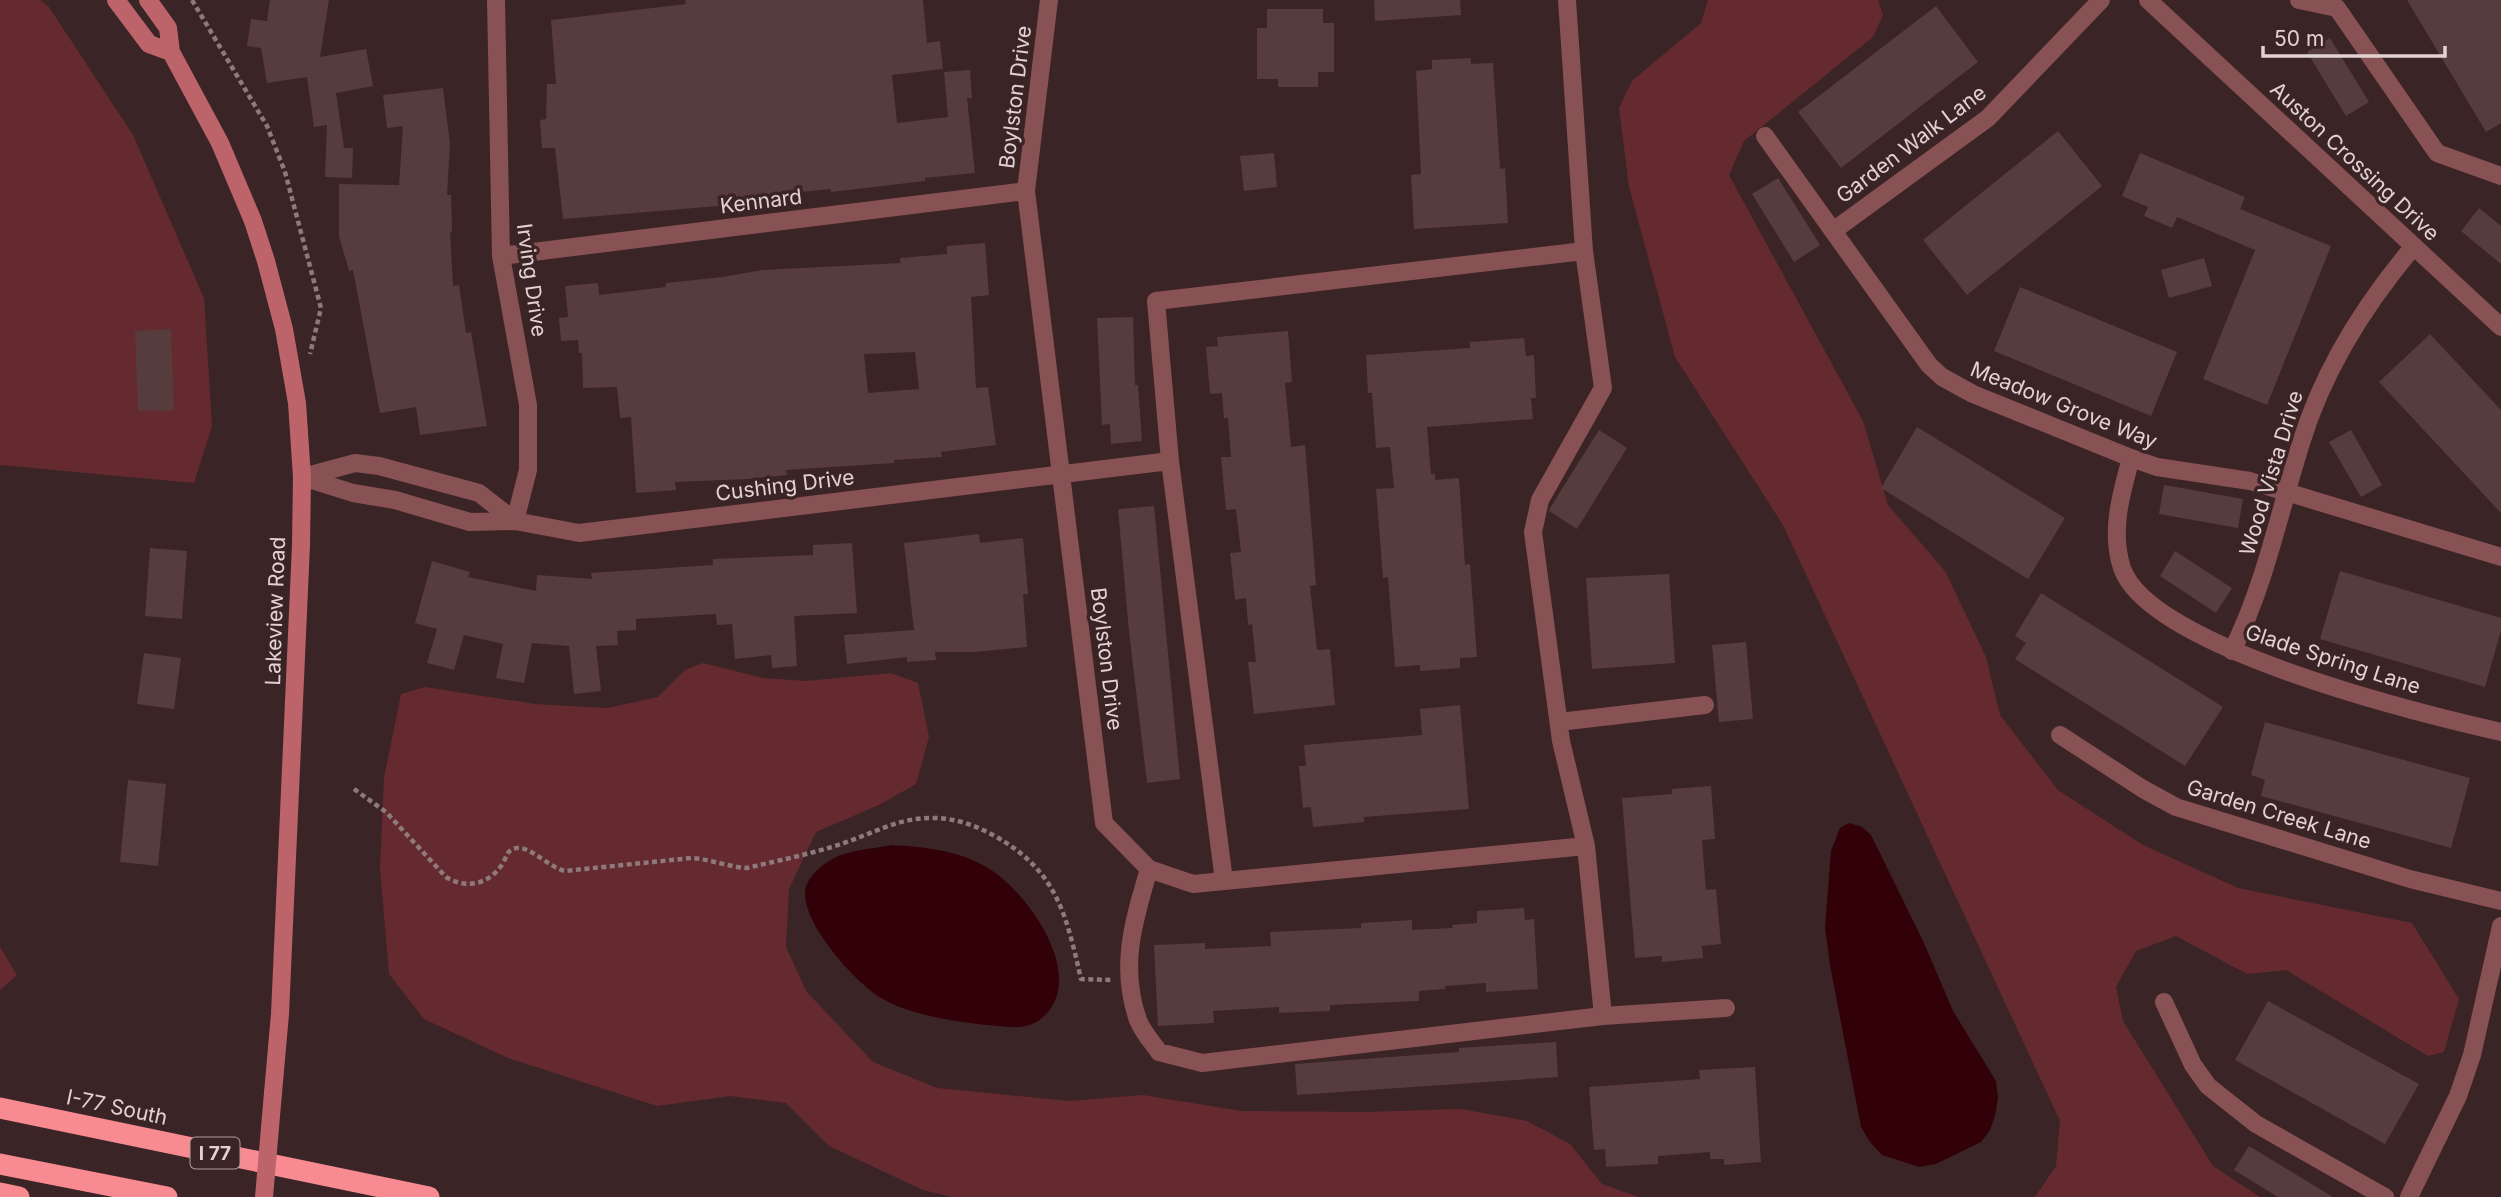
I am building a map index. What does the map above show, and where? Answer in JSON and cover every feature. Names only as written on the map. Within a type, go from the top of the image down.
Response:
[{"type":"highway","name":"I-77 South","points":[[0,1108],[429,1197]]},
{"type":"highway","points":[[0,1164],[160,1196]]},
{"type":"highway","points":[[0,1193],[19,1197]]},
{"type":"main road","points":[[116,0],[149,44],[171,52]]},
{"type":"main road","name":"Lakeview Road","points":[[148,0],[168,28],[171,52],[220,143],[253,220],[285,329],[297,403],[302,477],[301,545],[281,1000],[264,1197]]},
{"type":"street","name":"Irving Drive","points":[[496,0],[501,256],[528,405],[528,470],[515,521]]},
{"type":"street","name":"Boylston Drive","points":[[1049,0],[1026,191],[1104,823],[1149,869],[1193,884],[1586,846]]},
{"type":"street","points":[[1567,0],[1584,251],[1603,388],[1540,500],[1533,532],[1561,741],[1586,846],[1603,1016]]},
{"type":"street","name":"Garden Walk Lane","points":[[1833,231],[1988,118],[2101,0]]},
{"type":"street","name":"Auston Crossing Drive","points":[[2148,0],[2501,327]]},
{"type":"street","points":[[2299,0],[2337,8],[2437,153],[2501,176]]},
{"type":"street","name":"Meadow Grove Way","points":[[1765,136],[1929,365],[1942,377],[1973,394],[2157,467],[2250,481],[2501,557]]},
{"type":"street","name":"Kennard","points":[[501,256],[1026,191]]},
{"type":"street","name":"Wood Vista Drive","points":[[2232,651],[2246,624],[2301,443],[2324,382],[2344,344],[2382,286],[2414,246]]},
{"type":"street","points":[[1224,881],[1170,461],[1156,301],[1584,251]]},
{"type":"street","name":"Glade Spring Lane","points":[[2131,458],[2121,497],[2116,534],[2122,569],[2132,587],[2157,608],[2207,639],[2264,664],[2318,682],[2501,732]]},
{"type":"street","name":"Cushing Drive","points":[[302,477],[353,493],[395,500],[470,522],[515,521],[579,533],[1170,461]]},
{"type":"street","name":"Cushing Drive","points":[[302,477],[355,463],[379,466],[479,493],[515,521]]},
{"type":"street","points":[[1559,722],[1705,705]]},
{"type":"street","name":"Garden Creek Lane","points":[[2060,735],[2143,789],[2176,807],[2410,879],[2501,901]]},
{"type":"street","points":[[1149,869],[1131,929],[1129,980],[1138,1022],[1159,1052],[1202,1063],[1603,1016],[1726,1008]]},
{"type":"street","points":[[2409,1197],[2458,1096],[2472,1055],[2501,926]]},
{"type":"street","points":[[2164,1002],[2193,1065],[2208,1086],[2256,1124],[2385,1197]]},
{"type":"path","points":[[192,0],[267,126],[285,172],[321,308]]},
{"type":"path","points":[[354,789],[386,811],[446,877],[456,883],[468,885],[481,883],[496,872],[508,851],[513,848],[523,848],[557,870],[565,871],[691,858],[747,869],[835,846],[906,821],[938,818],[957,820],[975,825],[1008,843],[1026,856],[1042,874],[1056,894],[1066,916],[1081,979],[1129,980]]},
{"type":"shaded area","points":[[0,0],[40,0],[49,7],[133,135],[204,298],[212,426],[194,483],[0,465]]},
{"type":"shaded area","points":[[1708,0],[1878,0],[1883,15],[1873,37],[1744,141],[1729,175],[1863,421],[1888,505],[1945,571],[1986,657],[2000,715],[2058,790],[2143,845],[2238,888],[2412,923],[2459,999],[2444,1052],[2428,1056],[2286,970],[2247,974],[2176,936],[2136,951],[2116,987],[2123,1021],[2213,1166],[2260,1197],[2035,1197],[2056,1166],[2060,1121],[1783,525],[1675,357],[1629,187],[1619,108],[1632,81],[1701,23]]},
{"type":"shaded area","points":[[703,663],[763,678],[806,681],[891,673],[918,683],[929,737],[916,784],[879,805],[816,832],[789,889],[786,947],[806,991],[873,1062],[937,1088],[1068,1101],[1143,1095],[1241,1111],[1365,1112],[1461,1109],[1527,1121],[1570,1144],[1602,1184],[1639,1197],[952,1197],[923,1190],[829,1146],[786,1103],[730,1096],[657,1106],[508,1058],[424,1019],[389,974],[380,868],[384,778],[401,694],[425,687],[535,704],[608,708],[658,697],[685,670]]},
{"type":"shaded area","points":[[1849,823],[1862,827],[1871,835],[1924,943],[1953,1011],[1996,1081],[1998,1098],[1990,1130],[1981,1142],[1936,1164],[1919,1167],[1882,1155],[1861,1127],[1825,927],[1831,851],[1840,828]]},
{"type":"shaded area","points":[[892,845],[932,849],[971,859],[994,872],[1022,899],[1047,936],[1059,976],[1057,995],[1048,1012],[1040,1020],[1026,1026],[995,1026],[910,1011],[894,1005],[870,990],[833,952],[813,921],[807,906],[805,893],[809,880],[833,859],[849,853]]},
{"type":"shaded area","points":[[0,947],[17,975],[0,990]]},
{"type":"building","points":[[270,0],[329,0],[320,57],[366,49],[373,86],[336,93],[344,148],[353,148],[352,178],[325,177],[327,125],[314,127],[307,77],[267,83],[261,48],[247,46],[251,19],[267,21]]},
{"type":"building","points":[[685,0],[923,0],[927,43],[940,41],[943,69],[892,75],[897,123],[948,117],[944,72],[970,70],[972,98],[967,98],[975,173],[831,192],[831,189],[760,196],[761,200],[718,206],[563,219],[555,148],[542,148],[540,120],[546,119],[547,84],[556,84],[551,20],[686,4]]},
{"type":"building","points":[[1374,0],[1460,0],[1461,15],[1375,21]]},
{"type":"building","points":[[2407,0],[2501,0],[2501,123],[2486,132]]},
{"type":"building","points":[[1936,6],[1978,62],[1841,168],[1798,112]]},
{"type":"building","points":[[1267,9],[1323,9],[1323,23],[1334,23],[1334,72],[1318,72],[1318,87],[1278,87],[1278,79],[1257,79],[1257,28],[1267,28]]},
{"type":"building","points":[[2330,38],[2369,102],[2346,116],[2307,52]]},
{"type":"building","points":[[1471,58],[1471,64],[1493,63],[1500,169],[1505,168],[1508,223],[1414,229],[1411,175],[1421,174],[1416,71],[1432,69],[1432,60]]},
{"type":"building","points":[[443,88],[450,144],[447,195],[451,195],[453,286],[459,285],[466,333],[471,332],[487,426],[420,435],[416,407],[380,413],[353,270],[349,271],[339,236],[339,184],[399,185],[403,126],[387,128],[383,95]]},
{"type":"building","points":[[2058,131],[2102,186],[1967,295],[1923,240]]},
{"type":"building","points":[[1274,153],[1277,187],[1244,191],[1240,156]]},
{"type":"building","points":[[2140,153],[2245,197],[2240,209],[2331,246],[2267,405],[2203,379],[2255,250],[2177,217],[2172,228],[2144,216],[2148,207],[2122,196]]},
{"type":"building","points":[[1778,178],[1820,245],[1794,262],[1752,194]]},
{"type":"building","points":[[2479,208],[2501,226],[2501,264],[2461,231]]},
{"type":"building","points":[[985,243],[989,295],[971,297],[976,388],[988,387],[996,445],[941,452],[942,457],[894,460],[894,463],[786,470],[787,475],[748,479],[675,482],[676,490],[636,493],[631,417],[620,418],[617,387],[583,388],[582,353],[579,353],[578,340],[561,341],[559,318],[568,317],[565,286],[598,283],[599,295],[666,287],[666,283],[762,270],[901,263],[900,258],[947,254],[947,246]],"holes":[[[915,352],[919,389],[868,393],[864,354]]]},
{"type":"building","points":[[2204,258],[2212,286],[2169,298],[2161,270]]},
{"type":"building","points":[[2020,287],[2177,352],[2151,416],[1994,351]]},
{"type":"building","points":[[1133,317],[1135,385],[1138,385],[1142,441],[1111,444],[1110,424],[1102,425],[1097,318]]},
{"type":"building","points":[[171,329],[174,410],[138,411],[135,331]]},
{"type":"building","points":[[1288,331],[1292,382],[1285,383],[1291,447],[1305,445],[1316,585],[1310,586],[1317,650],[1330,649],[1335,705],[1254,714],[1248,662],[1256,662],[1252,624],[1248,625],[1246,598],[1235,600],[1230,553],[1241,552],[1236,509],[1226,510],[1221,457],[1231,457],[1228,418],[1224,418],[1222,393],[1210,394],[1206,347],[1218,346],[1217,337]]},
{"type":"building","points":[[2430,334],[2501,410],[2501,513],[2379,382]]},
{"type":"building","points":[[1524,338],[1526,356],[1534,355],[1536,398],[1531,398],[1533,419],[1427,427],[1431,474],[1435,474],[1435,480],[1459,478],[1465,565],[1470,564],[1477,657],[1460,658],[1460,668],[1420,671],[1420,665],[1395,667],[1388,577],[1383,578],[1376,489],[1394,488],[1390,447],[1376,448],[1366,355],[1470,348],[1470,342]]},
{"type":"building","points":[[1917,427],[2065,518],[2028,579],[1881,488]]},
{"type":"building","points":[[1599,430],[1627,448],[1577,529],[1549,511]]},
{"type":"building","points":[[2351,430],[2382,485],[2361,497],[2329,442]]},
{"type":"building","points":[[2164,485],[2243,499],[2238,528],[2159,514]]},
{"type":"building","points":[[1154,506],[1180,779],[1147,783],[1118,509]]},
{"type":"building","points":[[979,534],[980,543],[1023,538],[1028,594],[1023,594],[1027,647],[975,652],[935,652],[936,660],[907,662],[907,657],[847,664],[844,635],[914,630],[904,543]]},
{"type":"building","points":[[852,543],[857,613],[794,616],[797,666],[772,668],[771,655],[735,659],[732,624],[717,625],[716,614],[636,619],[636,630],[617,631],[618,645],[596,646],[601,691],[574,694],[569,646],[532,643],[524,683],[496,678],[503,644],[464,635],[454,670],[427,663],[437,629],[415,623],[432,561],[470,572],[468,577],[536,591],[537,575],[592,579],[591,573],[713,565],[713,559],[813,555],[813,545]]},
{"type":"building","points":[[150,548],[187,551],[182,619],[145,616]]},
{"type":"building","points":[[2175,551],[2232,588],[2216,613],[2160,576]]},
{"type":"building","points":[[2340,571],[2501,618],[2501,630],[2485,687],[2320,639]]},
{"type":"building","points":[[1669,574],[1675,663],[1592,669],[1586,578]]},
{"type":"building","points":[[2041,593],[2223,707],[2185,766],[2015,659],[2026,643],[2015,636]]},
{"type":"building","points":[[1746,642],[1753,719],[1719,722],[1712,645]]},
{"type":"building","points":[[144,653],[181,658],[174,709],[137,704]]},
{"type":"building","points":[[1460,705],[1469,809],[1364,817],[1364,822],[1313,827],[1311,807],[1303,808],[1299,766],[1306,766],[1304,745],[1422,735],[1420,709]]},
{"type":"building","points":[[2265,722],[2470,778],[2451,848],[2261,796],[2265,780],[2251,775]]},
{"type":"building","points":[[128,780],[166,784],[158,866],[120,862]]},
{"type":"building","points":[[1711,786],[1715,839],[1702,840],[1706,890],[1716,889],[1721,944],[1702,946],[1703,958],[1662,962],[1662,956],[1635,958],[1622,798],[1672,794],[1672,789]]},
{"type":"building","points":[[1524,908],[1525,920],[1534,919],[1538,989],[1486,992],[1486,983],[1445,986],[1445,989],[1419,991],[1419,1001],[1330,1005],[1330,1011],[1279,1013],[1279,1007],[1213,1011],[1214,1023],[1158,1026],[1154,945],[1205,943],[1205,949],[1271,946],[1270,932],[1361,928],[1361,923],[1412,920],[1412,930],[1453,928],[1452,925],[1477,923],[1477,911]]},
{"type":"building","points":[[2268,1001],[2419,1084],[2385,1144],[2235,1060]]},
{"type":"building","points":[[1556,1042],[1558,1077],[1297,1095],[1295,1064],[1459,1052],[1459,1048]]},
{"type":"building","points":[[1755,1067],[1761,1162],[1724,1165],[1724,1159],[1710,1159],[1710,1152],[1658,1156],[1658,1164],[1606,1167],[1605,1149],[1594,1150],[1589,1087],[1700,1079],[1699,1070]]},
{"type":"building","points":[[2249,1146],[2333,1197],[2278,1197],[2234,1170]]}]
